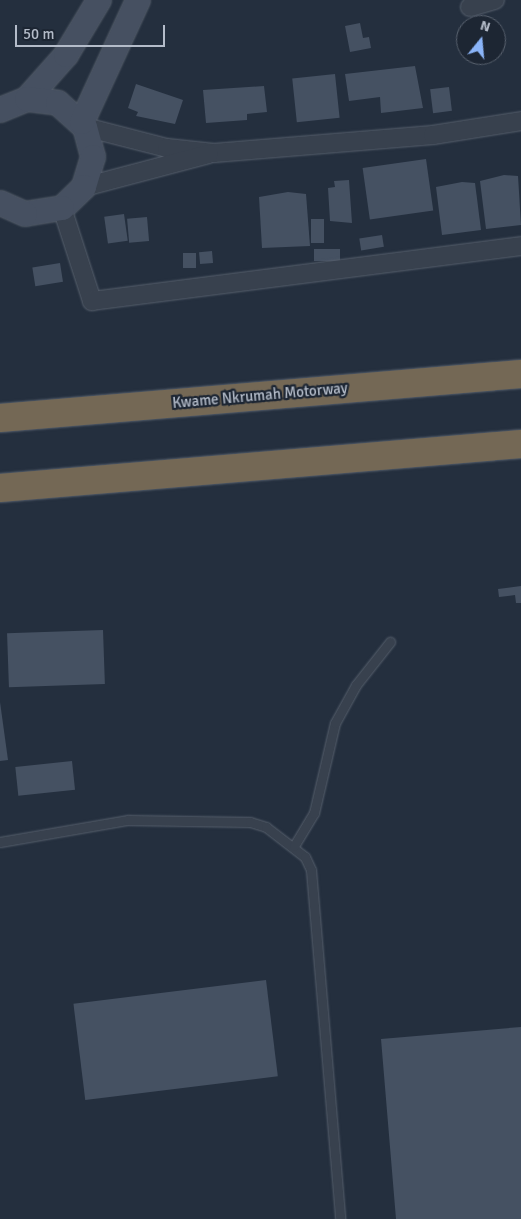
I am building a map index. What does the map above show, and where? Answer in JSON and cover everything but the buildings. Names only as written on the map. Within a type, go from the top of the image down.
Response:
[{"type":"highway","name":"Kwame Nkrumah Motorway","points":[[0,418],[521,374]]},
{"type":"highway","points":[[0,488],[521,444]]},
{"type":"main road","points":[[0,110],[27,99],[66,54],[99,0]]},
{"type":"main road","points":[[83,125],[138,0]]},
{"type":"main road","points":[[0,203],[32,214],[62,208],[84,187],[93,157],[83,125],[58,103],[27,99]]},
{"type":"street","points":[[470,7],[495,0]]},
{"type":"street","points":[[83,125],[167,148],[214,152],[433,135],[521,121]]},
{"type":"street","points":[[84,187],[171,168],[214,152]]},
{"type":"street","points":[[62,208],[92,301],[521,246]]},
{"type":"lane","points":[[294,846],[314,813],[320,769],[336,723],[356,685],[390,642]]},
{"type":"lane","points":[[0,842],[128,820],[250,822],[294,846],[311,870],[340,1219]]}]
